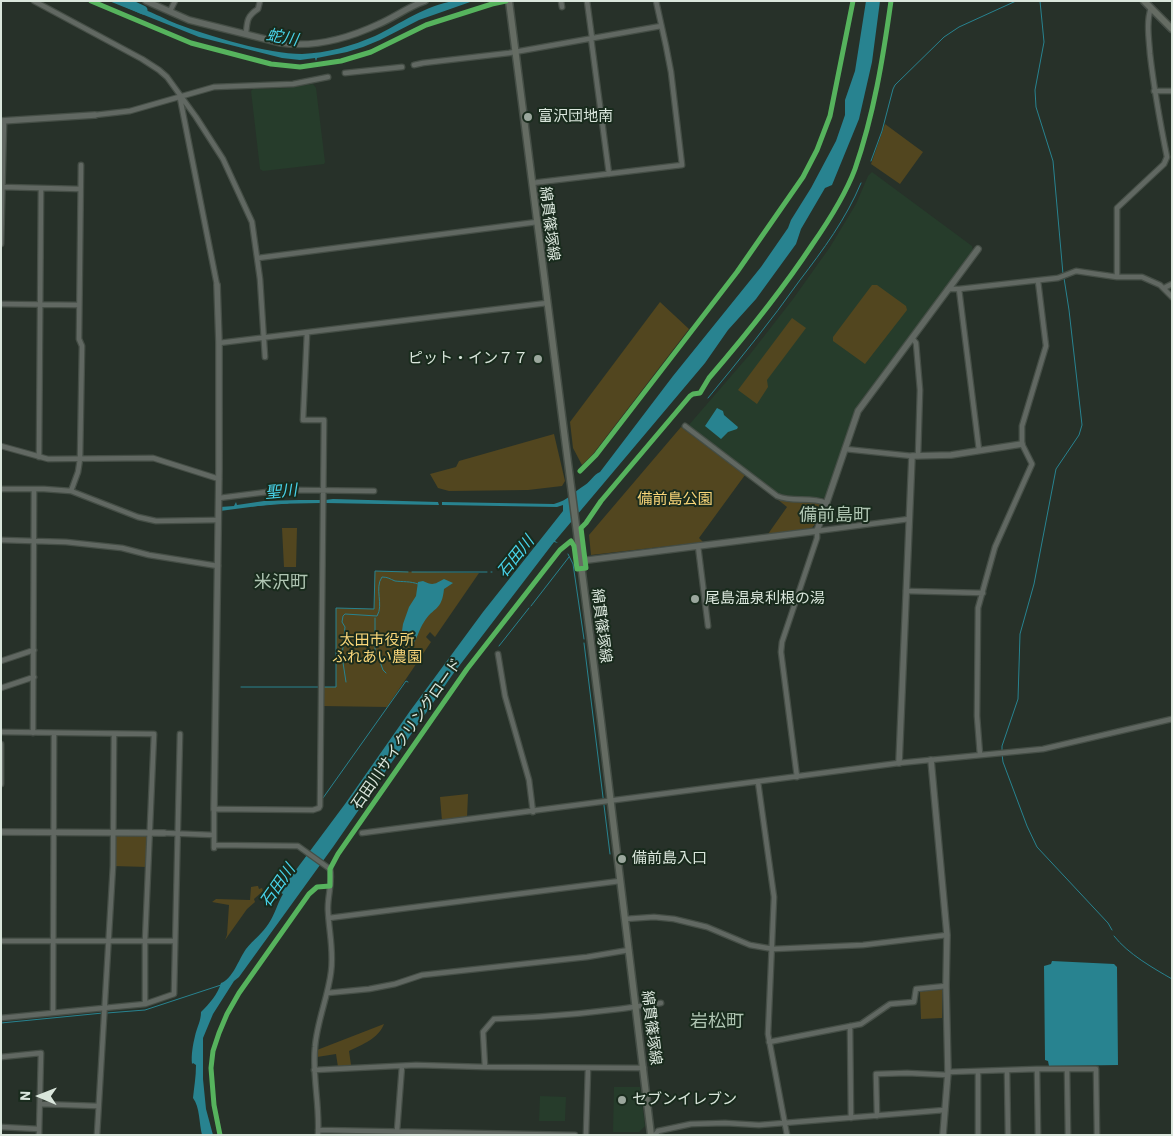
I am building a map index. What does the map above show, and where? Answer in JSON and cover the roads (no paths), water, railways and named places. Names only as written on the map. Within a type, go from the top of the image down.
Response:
[{"type":"main road","name":"綿貫篠塚線","points":[[509,1],[653,1135]]},
{"type":"main road","points":[[1144,1],[1172,29]]},
{"type":"street","points":[[34,1],[159,70],[196,117],[223,159],[252,222],[258,258],[265,357]]},
{"type":"street","points":[[146,1],[189,20],[289,44],[321,42],[366,30],[425,1]]},
{"type":"street","points":[[170,11],[176,1]]},
{"type":"street","points":[[246,34],[247,21],[250,14],[258,9],[260,1]]},
{"type":"street","points":[[587,1],[609,174]]},
{"type":"street","points":[[532,183],[682,165],[673,86],[656,1]]},
{"type":"street","points":[[1117,277],[1117,208],[1164,164],[1167,157],[1154,91],[1148,21],[1151,8]]},
{"type":"street","points":[[414,65],[515,52],[661,26]]},
{"type":"street","points":[[345,73],[402,67]]},
{"type":"street","points":[[1,244],[2,121],[130,111],[214,87],[294,84],[328,76]]},
{"type":"street","points":[[1154,91],[1172,90]]},
{"type":"street","points":[[179,97],[217,285],[219,479],[214,846],[300,847],[328,867],[331,873],[328,905],[333,958],[327,993],[316,1035],[314,1070],[318,1133],[390,1133],[397,1131],[575,1135]]},
{"type":"street","points":[[72,488],[80,459],[82,346],[79,339],[80,165]]},
{"type":"street","points":[[2,188],[80,189]]},
{"type":"street","points":[[39,457],[41,189]]},
{"type":"street","points":[[258,258],[537,222]]},
{"type":"street","points":[[797,777],[781,652],[782,642],[817,538],[817,530],[844,449],[861,405],[978,249]]},
{"type":"street","points":[[948,289],[1038,281],[1063,277],[1070,272],[1076,271],[1117,277],[1142,277],[1154,281],[1172,297]]},
{"type":"street","points":[[980,755],[977,716],[978,608],[995,547],[1032,464],[1022,444],[1022,426],[1046,346],[1038,281]]},
{"type":"street","points":[[1164,288],[1172,284]]},
{"type":"street","points":[[959,289],[979,450]]},
{"type":"street","points":[[219,343],[547,303]]},
{"type":"street","points":[[1,304],[79,305]]},
{"type":"street","points":[[214,809],[313,810],[319,808],[324,420],[303,420],[307,333]]},
{"type":"street","points":[[899,763],[909,519],[920,390],[916,343],[912,338]]},
{"type":"street","points":[[685,426],[777,496],[787,499],[807,499],[826,503]]},
{"type":"street","points":[[844,449],[915,456],[951,455],[1022,444]]},
{"type":"street","points":[[1,446],[48,459],[153,458],[219,479]]},
{"type":"street","points":[[1,489],[72,488],[138,517],[156,521],[218,519]]},
{"type":"street","points":[[33,733],[34,489]]},
{"type":"street","points":[[218,500],[267,492],[374,491]]},
{"type":"street","points":[[580,561],[909,519]]},
{"type":"street","points":[[1,540],[66,542],[130,550],[149,555],[218,566]]},
{"type":"street","points":[[698,546],[708,626]]},
{"type":"street","points":[[906,591],[983,593]]},
{"type":"street","points":[[1,661],[34,650]]},
{"type":"street","points":[[498,654],[505,696],[529,780],[533,812]]},
{"type":"street","points":[[1,688],[34,677]]},
{"type":"street","points":[[362,833],[899,763],[1043,749],[1172,719]]},
{"type":"street","points":[[1,732],[154,734],[145,941],[145,1004]]},
{"type":"street","points":[[53,1013],[54,733]]},
{"type":"street","points":[[97,1135],[114,834],[114,734]]},
{"type":"street","points":[[1,1018],[105,1011],[145,1004],[174,994],[180,734]]},
{"type":"street","points":[[1,744],[1,784]]},
{"type":"street","points":[[931,760],[947,935],[948,1074],[943,1135]]},
{"type":"street","points":[[758,782],[774,897],[768,1025],[787,1135]]},
{"type":"street","points":[[1,832],[214,835]]},
{"type":"street","points":[[329,918],[620,881]]},
{"type":"street","points":[[625,919],[654,917],[674,919],[707,927],[750,945],[773,949],[863,945],[947,935]]},
{"type":"street","points":[[1,941],[175,941]]},
{"type":"street","points":[[327,993],[369,989],[395,984],[422,975],[588,957],[629,950]]},
{"type":"street","points":[[770,1042],[861,1024],[890,1004],[914,1002],[916,989],[946,986]]},
{"type":"street","points":[[485,1067],[483,1032],[494,1019],[542,1017],[661,1003]]},
{"type":"street","points":[[850,1026],[851,1118]]},
{"type":"street","points":[[1,1057],[41,1053],[39,1132],[1,1127]]},
{"type":"street","points":[[314,1070],[416,1065],[644,1068]]},
{"type":"street","points":[[397,1131],[402,1066]]},
{"type":"street","points":[[586,1135],[588,1068]]},
{"type":"street","points":[[876,1116],[876,1074],[948,1074],[1037,1069],[1096,1069],[1097,1135]]},
{"type":"street","points":[[1037,1069],[1038,1135]]},
{"type":"street","points":[[1066,1069],[1068,1135]]},
{"type":"street","points":[[1008,1070],[1008,1135]]},
{"type":"street","points":[[978,1071],[978,1135]]},
{"type":"street","points":[[40,1104],[98,1106]]},
{"type":"street","points":[[653,1135],[658,1131],[691,1124],[759,1125],[945,1110]]},
{"type":"water","points":[[109,1],[127,3],[177,24],[239,44],[273,51],[302,54],[330,51],[357,43],[375,36],[433,6],[454,1],[473,1],[419,20],[363,47],[317,58],[316,61],[315,58],[300,60],[282,58],[199,37]]},
{"type":"water","points":[[866,1],[880,1],[872,62],[859,119],[832,185],[825,188],[801,229],[796,244],[756,299],[728,330],[705,363],[555,541],[558,543],[554,542],[453,674],[333,847],[239,977],[234,981],[213,1014],[203,1038],[203,1079],[206,1109],[213,1135],[202,1135],[198,1110],[193,1098],[196,1065],[192,1064],[192,1053],[201,1012],[215,995],[221,983],[232,974],[246,949],[267,927],[283,894],[281,893],[272,902],[345,804],[410,711],[483,612],[563,511],[563,505],[557,507],[442,505],[442,502],[554,504],[567,498],[600,472],[673,376],[761,267],[788,228],[811,188],[836,141],[845,115],[845,100],[855,71]]},
{"type":"water","points":[[717,408],[723,411],[724,415],[738,427],[728,432],[721,439],[705,426]]},
{"type":"water","points":[[322,500],[321,503],[273,504],[220,511],[220,507],[234,506],[236,502],[237,505],[264,501]]},
{"type":"water","points":[[325,500],[438,502],[439,505],[325,503]]},
{"type":"water","points":[[444,579],[453,583],[444,589],[439,605],[427,617],[413,644],[405,645],[401,638],[403,624],[409,607],[416,596],[418,582],[423,581],[434,584]]},
{"type":"water","points":[[1052,961],[1114,964],[1117,967],[1118,1065],[1049,1066],[1048,1061],[1045,1060],[1044,966],[1051,964]]},
{"type":"waterway","name":"蛇川","points":[[123,1],[143,10]]},
{"type":"waterway","points":[[871,161],[895,85],[944,37],[959,27],[1016,1]]},
{"type":"waterway","points":[[1040,1],[1044,42],[1035,90],[1036,107],[1053,161],[1063,274]]},
{"type":"waterway","points":[[708,398],[767,325],[825,246],[841,222],[861,183]]},
{"type":"waterway","points":[[1002,750],[1018,699],[1020,634],[1034,584],[1056,469],[1079,435],[1082,425],[1064,278]]},
{"type":"waterway","name":"聖川","points":[[252,506],[288,503]]},
{"type":"waterway","points":[[568,554],[573,564],[584,639]]},
{"type":"waterway","points":[[531,606],[569,557]]},
{"type":"waterway","points":[[323,687],[336,687],[336,608],[374,609],[375,571],[408,572]]},
{"type":"waterway","name":"石田川","points":[[412,572],[487,572]]},
{"type":"waterway","points":[[346,682],[342,656],[345,627],[342,622],[343,616],[345,614],[377,616],[380,607],[379,586],[382,577],[418,584]]},
{"type":"waterway","points":[[499,646],[529,608]]},
{"type":"waterway","points":[[375,618],[375,657],[379,659],[386,673]]},
{"type":"waterway","points":[[584,643],[610,854]]},
{"type":"waterway","points":[[323,798],[406,681],[408,682]]},
{"type":"waterway","points":[[241,687],[318,687]]},
{"type":"waterway","points":[[1002,754],[1003,762],[1027,826],[1037,847],[1108,923],[1112,930]]},
{"type":"waterway","points":[[1114,936],[1133,955],[1172,979]]},
{"type":"waterway","points":[[107,1013],[145,1010],[221,985]]},
{"type":"waterway","points":[[1,1023],[103,1013]]},
{"type":"place","name":"富沢団地南","points":[[528,117]]},
{"type":"place","name":"ピット・イン７７","points":[[538,359]]},
{"type":"place","name":"尾島温泉利根の湯","points":[[695,599]]},
{"type":"place","name":"備前島入口","points":[[622,859]]},
{"type":"place","name":"セブンイレブン","points":[[622,1100]]},
{"type":"district","name":"備前島町","points":[[835,516]]},
{"type":"district","name":"米沢町","points":[[281,583]]},
{"type":"district","name":"岩松町","points":[[717,1022]]},
{"type":"park label","name":"備前島公園","points":[[675,500]]},
{"type":"park label","name":"太田市役所 ふれあい農園","points":[[377,650]]}]
